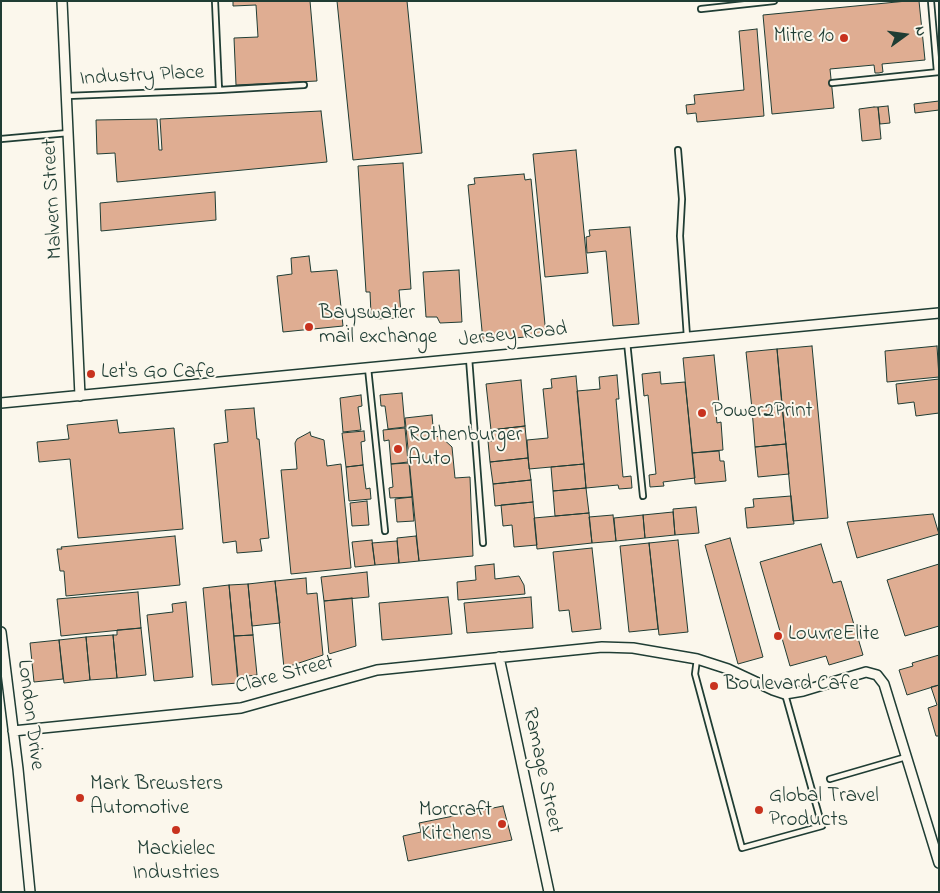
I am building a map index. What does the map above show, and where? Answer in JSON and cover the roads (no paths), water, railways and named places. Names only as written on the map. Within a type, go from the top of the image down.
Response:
[{"type":"street","name":"Malvern Street","points":[[62,1],[80,396]]},
{"type":"street","name":"Jersey Road","points":[[1,403],[939,313]]},
{"type":"street","name":"London Drive","points":[[1,632],[4,681],[13,731],[30,892]]},
{"type":"street","name":"Clare Street","points":[[13,731],[241,708],[376,670],[566,650],[633,648],[697,659],[728,669],[785,694]]},
{"type":"street","name":"Ramage Street","points":[[499,656],[549,892]]},
{"type":"street","points":[[785,694],[803,691],[866,672],[876,675],[884,684],[939,863]]},
{"type":"lane","name":"Industry Place","points":[[216,1],[219,90]]},
{"type":"lane","points":[[701,8],[774,1]]},
{"type":"lane","points":[[834,83],[938,72],[931,1]]},
{"type":"lane","name":"Industry Place","points":[[67,96],[304,85]]},
{"type":"lane","points":[[1,139],[68,133]]},
{"type":"lane","points":[[678,150],[682,199],[680,236],[687,337]]},
{"type":"lane","points":[[627,342],[643,496]]},
{"type":"lane","points":[[469,358],[483,543]]},
{"type":"lane","points":[[368,368],[385,531]]},
{"type":"lane","points":[[697,659],[694,674],[742,848],[822,826],[785,694]]},
{"type":"lane","points":[[830,779],[906,756]]},
{"type":"place","name":"Mitre 10","points":[[844,38]]},
{"type":"place","name":"Bayswater mail exchange","points":[[309,327]]},
{"type":"place","name":"Let's Go Cafe","points":[[91,374]]},
{"type":"place","name":"Power2Print","points":[[702,413]]},
{"type":"place","name":"Rothenburger Auto","points":[[398,449]]},
{"type":"place","name":"LouvreElite","points":[[778,636]]},
{"type":"place","name":"Boulevard Cafe","points":[[714,686]]},
{"type":"place","name":"Mark Brewsters Automotive","points":[[80,798]]},
{"type":"place","name":"Global Travel Products","points":[[759,810]]},
{"type":"place","name":"Morcraft Kitchens","points":[[502,824]]},
{"type":"place","name":"Mackielec Industries","points":[[176,830]]}]
